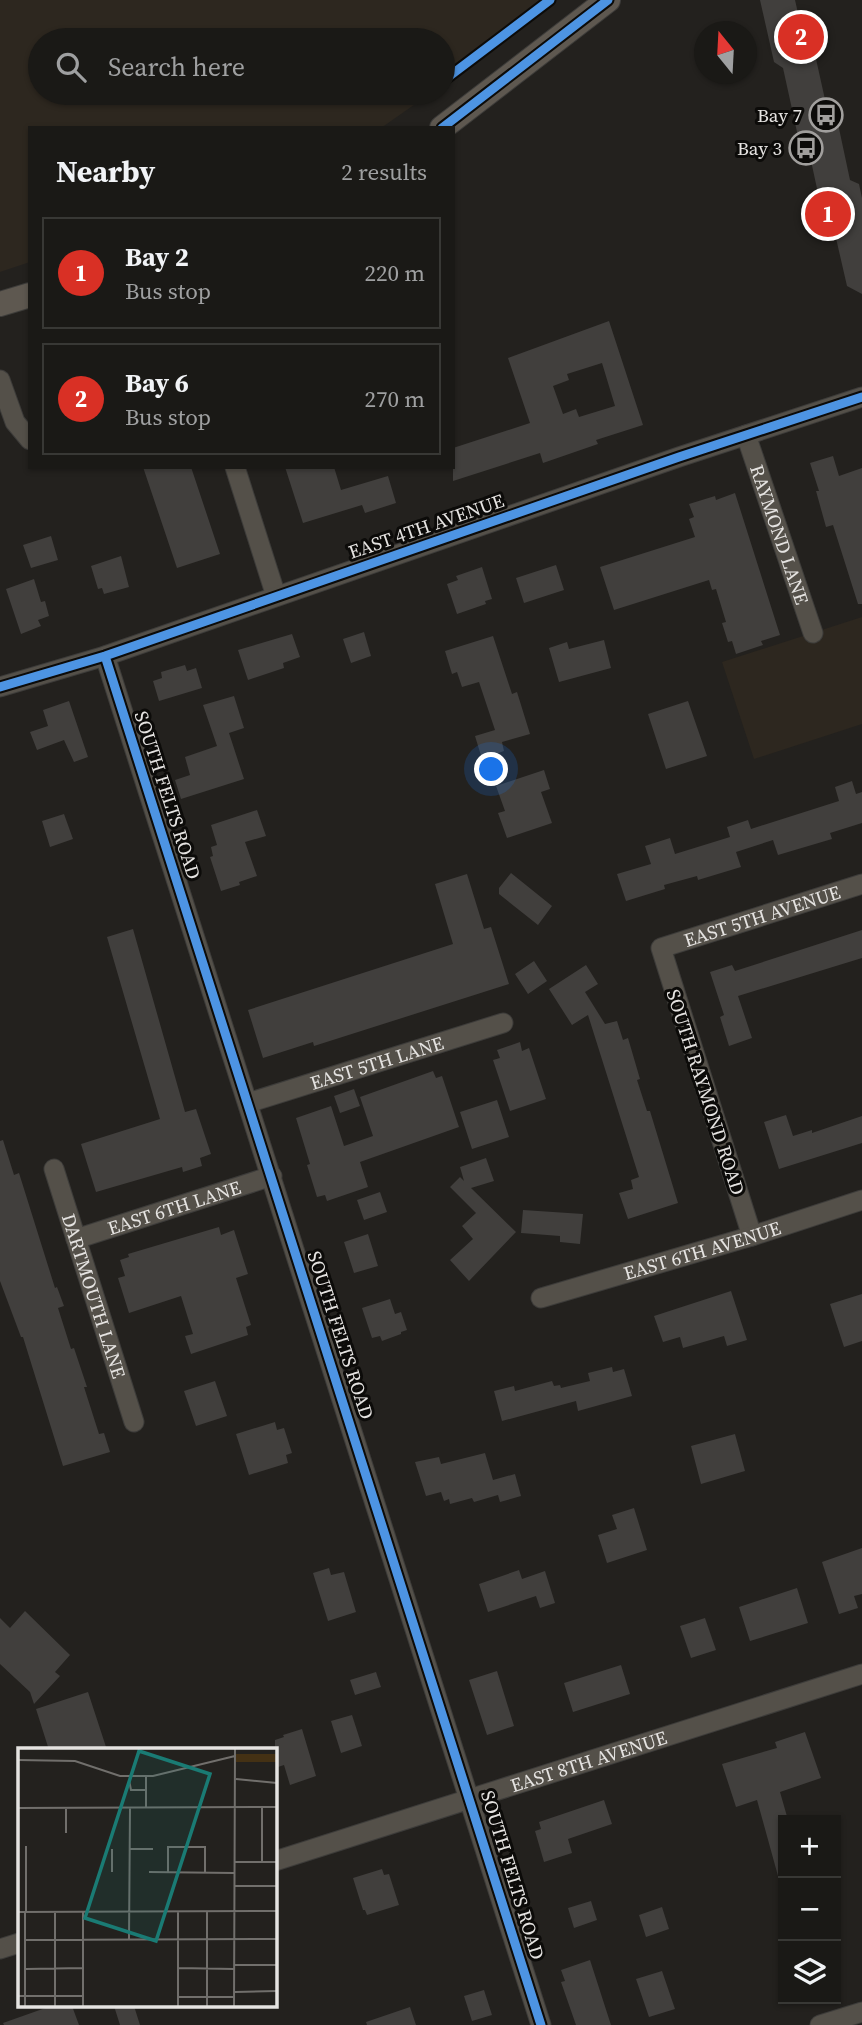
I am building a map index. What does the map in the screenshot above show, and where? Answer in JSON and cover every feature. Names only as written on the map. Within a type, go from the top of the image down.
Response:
[{"type":"main road","points":[[445,126],[608,0]]},
{"type":"main road","points":[[0,304],[28,296]]},
{"type":"street","points":[[0,380],[15,422],[28,438]]},
{"type":"street","name":"EAST 4TH AVENUE","points":[[0,687],[105,656],[862,397]]},
{"type":"street","name":"RAYMOND LANE","points":[[746,435],[813,633]]},
{"type":"street","points":[[236,469],[276,596]]},
{"type":"street","name":"SOUTH FELTS ROAD","points":[[105,656],[541,2025]]},
{"type":"street","name":"EAST 5TH AVENUE","points":[[661,948],[862,884]]},
{"type":"street","name":"SOUTH RAYMOND ROAD","points":[[661,948],[752,1236]]},
{"type":"street","name":"EAST 5TH LANE","points":[[248,1103],[503,1023]]},
{"type":"street","name":"DARTMOUTH LANE","points":[[54,1169],[134,1422]]},
{"type":"street","name":"EAST 6TH LANE","points":[[76,1239],[272,1176]]},
{"type":"street","name":"EAST 6TH AVENUE","points":[[541,1298],[752,1236],[862,1200]]},
{"type":"street","name":"EAST 8TH AVENUE","points":[[276,1861],[862,1674]]},
{"type":"street","points":[[0,1949],[18,1943]]},
{"type":"street","points":[[820,2025],[862,2012]]},
{"type":"shaded area","points":[[0,0],[556,0],[455,75],[455,28],[28,28],[28,105],[414,105],[384,126],[28,126],[28,263],[0,272]]},
{"type":"shaded area","points":[[862,617],[862,724],[754,759],[722,662]]},
{"type":"building","points":[[760,0],[795,0],[803,35],[812,41],[828,113],[837,119],[850,180],[859,184],[862,198],[862,294],[847,286],[830,212],[821,207],[808,147],[799,141],[783,68],[774,62]]},
{"type":"building","points":[[609,321],[643,425],[596,440],[598,444],[543,463],[540,453],[453,481],[455,447],[530,423],[508,358]],"holes":[[[602,363],[615,406],[579,417],[576,409],[563,414],[553,386],[569,380],[567,374]]]},
{"type":"building","points":[[833,456],[839,476],[862,468],[862,604],[858,604],[833,525],[826,527],[810,463]]},
{"type":"building","points":[[144,469],[192,469],[220,554],[177,568]]},
{"type":"building","points":[[286,469],[335,469],[341,490],[388,476],[396,503],[365,513],[362,505],[303,523]]},
{"type":"building","points":[[735,493],[780,635],[761,641],[763,645],[736,654],[732,641],[728,642],[722,623],[726,622],[716,589],[712,590],[709,580],[614,610],[600,567],[695,537],[689,519],[694,517],[689,504],[715,496],[716,500]]},
{"type":"building","points":[[51,536],[58,560],[31,568],[23,545]]},
{"type":"building","points":[[121,556],[129,587],[104,594],[102,588],[98,589],[91,566]]},
{"type":"building","points":[[556,565],[564,590],[524,603],[516,578]]},
{"type":"building","points":[[482,567],[492,599],[485,601],[486,604],[457,614],[447,584],[458,580],[456,576]]},
{"type":"building","points":[[34,579],[41,602],[45,601],[49,616],[38,620],[41,626],[21,634],[6,589]]},
{"type":"building","points":[[364,632],[371,656],[351,663],[343,639]]},
{"type":"building","points":[[292,634],[300,657],[283,663],[284,668],[248,680],[238,650]]},
{"type":"building","points":[[493,636],[512,694],[517,692],[530,734],[502,742],[504,751],[482,759],[475,736],[495,730],[479,682],[462,687],[457,672],[452,674],[445,651]]},
{"type":"building","points":[[604,640],[611,668],[559,682],[549,648],[567,642],[569,649]]},
{"type":"building","points":[[185,665],[187,671],[196,668],[202,688],[159,701],[153,681],[162,678],[161,672]]},
{"type":"building","points":[[234,696],[244,728],[229,733],[244,779],[181,799],[175,780],[190,775],[185,757],[217,746],[203,705]]},
{"type":"building","points":[[69,701],[88,757],[74,762],[64,740],[37,750],[30,732],[48,726],[43,710]]},
{"type":"building","points":[[688,701],[707,756],[666,769],[648,714]]},
{"type":"building","points":[[544,770],[550,789],[541,792],[552,823],[507,838],[498,813],[505,811],[496,786]]},
{"type":"building","points":[[852,781],[856,794],[862,792],[862,823],[830,833],[832,839],[778,855],[773,840],[736,852],[741,867],[698,880],[697,876],[664,885],[665,889],[626,901],[617,874],[651,864],[645,846],[670,838],[675,854],[730,837],[727,827],[748,820],[751,829],[839,801],[835,787]]},
{"type":"building","points":[[257,810],[266,836],[245,842],[257,876],[221,891],[210,857],[213,856],[211,847],[217,845],[211,825]]},
{"type":"building","points":[[64,814],[73,839],[50,847],[42,821]]},
{"type":"building","points":[[511,873],[552,906],[538,925],[499,894],[499,888]]},
{"type":"building","points":[[467,874],[484,929],[491,927],[509,984],[314,1046],[313,1042],[263,1058],[248,1010],[453,944],[435,884]]},
{"type":"building","points":[[133,929],[185,1112],[196,1109],[211,1154],[200,1158],[202,1166],[183,1172],[182,1167],[96,1192],[81,1144],[160,1119],[107,937]]},
{"type":"building","points":[[862,930],[862,958],[738,996],[752,1038],[729,1046],[720,1017],[724,1015],[710,972],[732,965],[735,971]]},
{"type":"building","points":[[534,961],[547,981],[528,994],[515,974]]},
{"type":"building","points":[[586,965],[598,984],[585,992],[605,1024],[617,1021],[623,1040],[628,1038],[640,1079],[637,1080],[647,1111],[650,1111],[678,1203],[628,1219],[619,1193],[633,1189],[631,1180],[639,1177],[588,1015],[572,1025],[549,989]]},
{"type":"building","points":[[520,1042],[522,1051],[529,1048],[546,1099],[510,1111],[493,1060],[500,1058],[497,1050]]},
{"type":"building","points":[[433,1071],[436,1078],[442,1076],[459,1127],[360,1162],[368,1187],[327,1201],[325,1195],[317,1197],[296,1118],[331,1106],[344,1146],[373,1136],[360,1097]]},
{"type":"building","points":[[354,1089],[360,1106],[340,1113],[334,1096]]},
{"type":"building","points":[[497,1100],[509,1137],[472,1149],[460,1112]]},
{"type":"building","points":[[786,1115],[793,1136],[812,1130],[812,1133],[862,1116],[862,1143],[779,1169],[764,1122]]},
{"type":"building","points":[[3,1140],[14,1175],[19,1173],[55,1288],[57,1287],[64,1306],[58,1308],[87,1387],[84,1387],[99,1434],[104,1433],[110,1452],[63,1466],[23,1337],[0,1281],[0,1141]]},
{"type":"building","points":[[486,1158],[494,1181],[471,1188],[516,1232],[469,1281],[450,1260],[473,1239],[462,1226],[476,1213],[450,1187],[460,1177],[464,1181],[460,1167]]},
{"type":"building","points":[[380,1192],[387,1212],[364,1220],[357,1200]]},
{"type":"building","points":[[523,1210],[583,1214],[580,1244],[560,1242],[560,1236],[521,1233]]},
{"type":"building","points":[[219,1227],[221,1235],[234,1230],[248,1274],[236,1278],[251,1325],[246,1327],[248,1335],[191,1354],[185,1336],[193,1334],[181,1296],[129,1313],[118,1278],[125,1276],[120,1260],[129,1257],[128,1254]]},
{"type":"building","points":[[368,1234],[378,1266],[354,1273],[344,1242]]},
{"type":"building","points":[[731,1291],[747,1340],[727,1346],[724,1336],[683,1348],[680,1337],[663,1342],[654,1316]]},
{"type":"building","points":[[862,1294],[862,1341],[844,1347],[830,1304]]},
{"type":"building","points":[[390,1299],[395,1314],[401,1312],[407,1330],[382,1341],[380,1336],[372,1338],[362,1308]]},
{"type":"building","points":[[612,1367],[613,1372],[624,1369],[632,1396],[578,1411],[576,1401],[502,1421],[494,1391],[514,1386],[515,1391],[552,1381],[554,1386],[560,1385],[561,1388],[590,1381],[588,1373]]},
{"type":"building","points":[[215,1381],[227,1416],[196,1426],[184,1391]]},
{"type":"building","points":[[275,1422],[277,1430],[284,1428],[292,1453],[286,1455],[288,1463],[249,1475],[236,1434]]},
{"type":"building","points":[[735,1434],[745,1471],[701,1484],[691,1446]]},
{"type":"building","points":[[485,1453],[493,1480],[515,1474],[521,1496],[500,1502],[498,1495],[474,1502],[472,1498],[450,1504],[449,1499],[444,1501],[441,1492],[426,1496],[415,1462],[439,1457],[441,1464]]},
{"type":"building","points":[[634,1508],[647,1550],[607,1563],[598,1535],[617,1529],[612,1515]]},
{"type":"building","points":[[862,1548],[862,1594],[854,1596],[858,1608],[839,1614],[822,1562]]},
{"type":"building","points":[[329,1568],[331,1575],[344,1572],[356,1612],[328,1621],[313,1573]]},
{"type":"building","points":[[519,1570],[522,1579],[545,1571],[555,1603],[540,1608],[536,1596],[488,1612],[479,1584]]},
{"type":"building","points":[[797,1588],[808,1623],[750,1641],[739,1607]]},
{"type":"building","points":[[25,1611],[70,1655],[55,1672],[60,1676],[34,1704],[30,1692],[0,1664],[0,1618],[10,1628]]},
{"type":"building","points":[[705,1618],[716,1650],[691,1658],[680,1626]]},
{"type":"building","points":[[621,1665],[630,1694],[573,1712],[564,1683]]},
{"type":"building","points":[[497,1671],[514,1726],[487,1735],[469,1680]]},
{"type":"building","points":[[376,1672],[381,1687],[355,1695],[350,1680]]},
{"type":"building","points":[[88,1692],[106,1748],[48,1748],[36,1709]]},
{"type":"building","points":[[352,1715],[362,1746],[341,1753],[331,1721]]},
{"type":"building","points":[[302,1729],[316,1776],[290,1785],[284,1765],[276,1768],[275,1740],[284,1737],[283,1735]]},
{"type":"building","points":[[805,1732],[821,1778],[780,1792],[787,1815],[778,1815],[778,1876],[757,1800],[736,1807],[722,1764],[777,1748],[775,1742]]},
{"type":"building","points":[[604,1800],[612,1824],[568,1839],[572,1853],[544,1862],[535,1831],[541,1829],[539,1822]]},
{"type":"building","points":[[382,1869],[384,1875],[389,1874],[399,1905],[367,1915],[353,1878]]},
{"type":"building","points":[[591,1901],[597,1920],[574,1928],[568,1908]]},
{"type":"building","points":[[662,1907],[669,1929],[646,1937],[639,1915]]},
{"type":"building","points":[[590,1960],[611,2025],[576,2025],[561,1982],[565,1981],[561,1970]]},
{"type":"building","points":[[662,1971],[675,2009],[649,2017],[636,1979]]},
{"type":"building","points":[[484,1990],[492,2015],[472,2021],[464,1996]]},
{"type":"building","points":[[410,2007],[416,2025],[367,2025],[366,2022]]},
{"type":"building","points":[[45,2008],[73,2008],[79,2025],[4,2025],[3,2023]]},
{"type":"building","points":[[115,2008],[135,2008],[140,2025],[120,2025]]},
{"type":"cycle path","points":[[455,72],[550,0]]},
{"type":"cycle path","points":[[445,126],[608,0]]},
{"type":"cycle path","points":[[0,687],[105,656],[679,457],[862,397]]},
{"type":"cycle path","points":[[105,656],[541,2025]]},
{"type":"place","name":"Bay 6","points":[[801,37]]},
{"type":"place","name":"Bay 7","points":[[826,115]]},
{"type":"place","name":"Bay 3","points":[[806,148]]},
{"type":"place","name":"Bay 2","points":[[828,214]]}]
